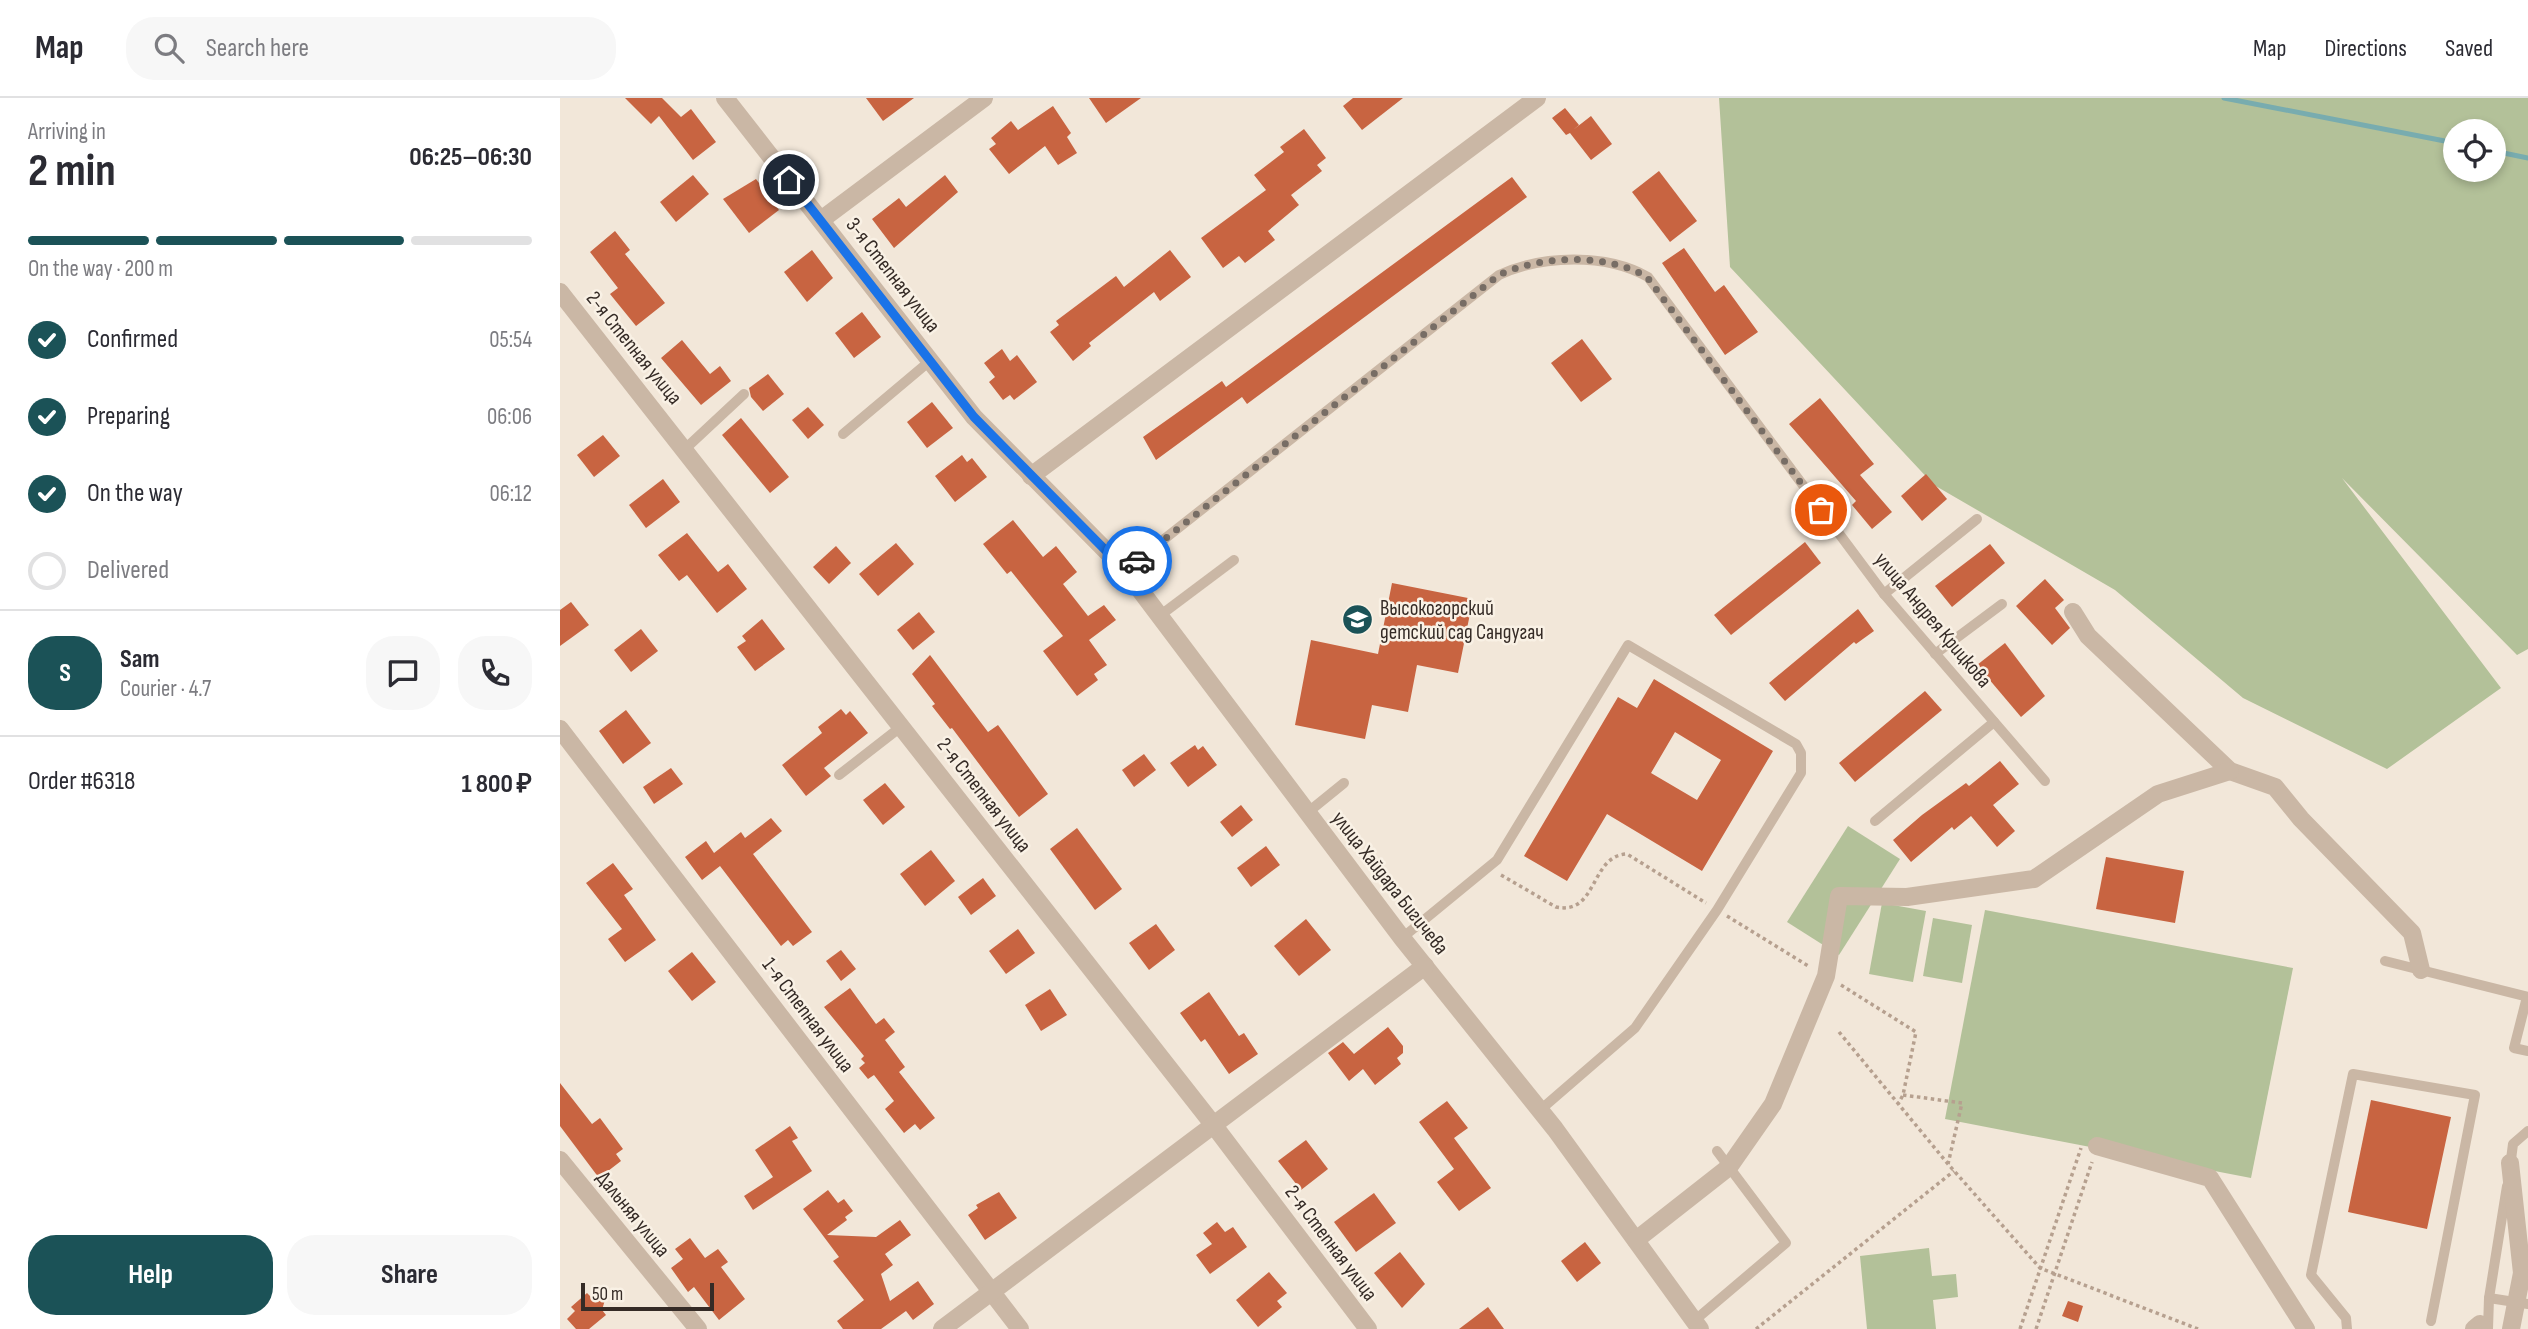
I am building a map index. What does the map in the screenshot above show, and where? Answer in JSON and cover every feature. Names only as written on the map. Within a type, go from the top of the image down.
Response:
[{"type":"street","name":"3-я Степная улица","points":[[725,98],[974,417],[1031,476]]},
{"type":"street","points":[[821,220],[964,104],[984,98]]},
{"type":"street","points":[[1031,476],[1537,98]]},
{"type":"street","name":"2-я Степная улица","points":[[560,292],[1212,1123],[1368,1329]]},
{"type":"street","name":"улица Хайдара Бигичева","points":[[1031,476],[1125,570],[1402,938],[1539,1111],[1697,1325]]},
{"type":"street","points":[[2073,612],[2088,636],[2230,771],[2275,787],[2301,819],[2412,933],[2421,970]]},
{"type":"street","name":"1-я Степная улица","points":[[560,729],[1020,1329]]},
{"type":"street","points":[[1636,1240],[1729,1167],[1773,1104],[1826,976],[1839,896],[1907,897],[2034,879],[2158,794],[2230,771]]},
{"type":"street","points":[[942,1329],[1212,1123],[1425,966]]},
{"type":"street","points":[[2090,1145],[2210,1178],[2305,1328]]},
{"type":"street","name":"Дальняя улица","points":[[560,1160],[698,1329]]},
{"type":"street","points":[[2510,1163],[2522,1273],[2511,1329]]},
{"type":"street","points":[[2474,1329],[2480,1324],[2486,1329]]},
{"type":"lane","name":"улица Андрея Крицкова","points":[[1125,570],[1499,275],[1534,261],[1603,262],[1622,265],[1647,277],[1884,594],[2045,781]]},
{"type":"lane","points":[[843,434],[931,359]]},
{"type":"lane","points":[[685,449],[744,394]]},
{"type":"lane","points":[[1884,594],[1978,519]]},
{"type":"lane","points":[[1158,617],[1234,560]]},
{"type":"lane","points":[[1935,654],[2002,604]]},
{"type":"lane","points":[[1402,938],[1497,860],[1628,645],[1786,736],[1801,753],[1801,773],[1717,911],[1635,1028],[1539,1111]]},
{"type":"lane","points":[[1875,821],[1994,722]]},
{"type":"lane","points":[[839,775],[902,726]]},
{"type":"lane","points":[[1307,813],[1344,783]]},
{"type":"lane","points":[[2385,961],[2527,997],[2514,1048],[2528,1051]]},
{"type":"lane","points":[[2347,1329],[2346,1318],[2311,1275],[2353,1074],[2475,1095],[2431,1321]]},
{"type":"lane","points":[[2486,1329],[2513,1144],[2528,1131]]},
{"type":"lane","points":[[1697,1325],[1786,1243],[1717,1150]]},
{"type":"lane","points":[[2489,1298],[2528,1304]]},
{"type":"path","points":[[1497,860],[1502,876],[1556,907],[1567,909],[1586,899],[1608,861],[1627,854],[1916,1032],[1903,1095],[1898,1104]]},
{"type":"path","points":[[1839,1032],[1948,1164],[2040,1269],[2198,1329]]},
{"type":"path","points":[[1903,1095],[1962,1103],[1948,1164]]},
{"type":"path","points":[[2020,1329],[2040,1269],[2090,1145]]},
{"type":"path","points":[[2036,1329],[2055,1274],[2090,1145]]},
{"type":"path","points":[[1756,1329],[1954,1171]]},
{"type":"green space","points":[[1719,98],[2528,98],[2528,649],[2517,655],[2342,478],[2501,688],[2387,769],[2243,698],[2115,590],[1934,485],[1730,267]]},
{"type":"green space","points":[[1848,826],[1900,859],[1839,955],[1787,922]]},
{"type":"green space","points":[[1882,903],[1926,911],[1913,982],[1869,974]]},
{"type":"green space","points":[[1985,910],[2293,968],[2251,1178],[1945,1119]]},
{"type":"green space","points":[[1933,918],[1972,925],[1962,983],[1923,976]]},
{"type":"green space","points":[[1929,1248],[1932,1276],[1956,1274],[1958,1297],[1933,1300],[1936,1329],[1867,1329],[1860,1256]]},
{"type":"building","points":[[625,98],[662,98],[681,117],[691,109],[716,142],[693,160],[659,116],[651,124]]},
{"type":"building","points":[[866,98],[914,98],[883,121]]},
{"type":"building","points":[[1089,98],[1141,98],[1106,123]]},
{"type":"building","points":[[1353,98],[1403,98],[1362,130],[1343,106]]},
{"type":"building","points":[[1053,106],[1071,133],[1067,137],[1077,153],[1058,165],[1045,146],[1009,174],[989,149],[996,144],[991,138],[1011,121],[1018,130]]},
{"type":"building","points":[[1565,108],[1579,125],[1573,130],[1591,116],[1612,144],[1591,160],[1570,133],[1566,135],[1552,118]]},
{"type":"building","points":[[1304,129],[1326,158],[1317,165],[1322,171],[1291,195],[1299,205],[1268,231],[1275,240],[1245,263],[1239,256],[1223,268],[1201,238],[1266,190],[1254,175],[1284,152],[1280,147]]},
{"type":"building","points":[[1659,171],[1697,221],[1670,242],[1632,192]]},
{"type":"building","points":[[693,175],[709,194],[676,222],[660,202]]},
{"type":"building","points":[[945,175],[958,192],[894,248],[872,219],[899,198],[906,207]]},
{"type":"building","points":[[1512,177],[1527,197],[1247,404],[1242,397],[1156,460],[1143,437],[1222,381],[1226,387]]},
{"type":"building","points":[[756,179],[779,210],[749,233],[723,199]]},
{"type":"building","points":[[615,231],[630,250],[625,254],[665,303],[636,326],[610,294],[618,288],[590,252]]},
{"type":"building","points":[[1684,248],[1715,292],[1724,285],[1758,332],[1725,355],[1662,263]]},
{"type":"building","points":[[812,250],[833,278],[807,302],[784,272]]},
{"type":"building","points":[[1170,250],[1191,277],[1160,301],[1154,292],[1089,343],[1091,346],[1073,361],[1050,332],[1059,325],[1056,321],[1116,276],[1124,287]]},
{"type":"building","points":[[862,312],[881,337],[854,358],[835,333]]},
{"type":"building","points":[[1582,339],[1612,379],[1581,402],[1551,363]]},
{"type":"building","points":[[682,340],[710,374],[720,366],[731,381],[701,405],[661,358]]},
{"type":"building","points":[[1002,349],[1010,361],[1017,355],[1037,382],[1014,400],[1010,395],[1003,400],[989,382],[995,377],[984,363]]},
{"type":"building","points":[[768,374],[784,394],[763,411],[751,397],[749,388]]},
{"type":"building","points":[[1820,398],[1874,464],[1860,475],[1892,512],[1872,529],[1852,505],[1856,501],[1789,424]]},
{"type":"building","points":[[932,402],[953,428],[927,448],[907,422]]},
{"type":"building","points":[[808,407],[824,425],[808,439],[792,420]]},
{"type":"building","points":[[741,418],[789,477],[770,493],[722,435]]},
{"type":"building","points":[[603,435],[620,456],[594,477],[577,455]]},
{"type":"building","points":[[962,455],[967,462],[972,458],[987,477],[955,502],[935,476]]},
{"type":"building","points":[[1926,474],[1947,499],[1922,521],[1901,496]]},
{"type":"building","points":[[663,479],[680,502],[646,528],[629,505]]},
{"type":"building","points":[[1013,520],[1043,557],[1056,546],[1077,572],[1063,584],[1088,616],[1104,605],[1116,620],[1089,640],[1107,665],[1094,674],[1098,680],[1077,696],[1043,651],[1063,636],[1011,571],[1007,574],[983,544]]},
{"type":"building","points":[[687,533],[718,572],[728,564],[747,589],[717,613],[687,575],[679,581],[658,555]]},
{"type":"building","points":[[1805,542],[1821,563],[1731,635],[1714,615]]},
{"type":"building","points":[[896,543],[914,564],[878,596],[859,574]]},
{"type":"building","points":[[1990,544],[2005,563],[1952,607],[1935,586]]},
{"type":"building","points":[[836,546],[851,563],[829,584],[813,567]]},
{"type":"building","points":[[2045,579],[2064,600],[2055,608],[2070,628],[2052,645],[2016,606]]},
{"type":"building","points":[[1392,583],[1473,599],[1458,673],[1417,665],[1408,712],[1372,705],[1365,739],[1295,725],[1311,640],[1378,654]]},
{"type":"building","points":[[571,602],[589,625],[560,646],[560,610]]},
{"type":"building","points":[[1858,609],[1874,631],[1856,644],[1854,642],[1785,701],[1769,683]]},
{"type":"building","points":[[919,612],[935,632],[913,650],[897,630]]},
{"type":"building","points":[[762,619],[785,649],[755,671],[737,647],[746,641],[742,636]]},
{"type":"building","points":[[641,629],[658,651],[631,672],[614,650]]},
{"type":"building","points":[[2005,643],[2045,696],[2021,717],[1977,665]]},
{"type":"building","points":[[930,655],[988,732],[998,725],[1048,794],[1019,817],[952,728],[950,729],[932,706],[935,704],[912,674]]},
{"type":"building","points":[[1654,679],[1773,751],[1702,871],[1607,814],[1567,881],[1524,856],[1618,697],[1637,708]],"holes":[[[1675,732],[1721,760],[1697,800],[1651,773]]]},
{"type":"building","points":[[1925,691],[1942,710],[1855,782],[1839,763]]},
{"type":"building","points":[[841,709],[846,715],[850,711],[868,733],[824,768],[831,776],[806,796],[782,765],[822,733],[818,727]]},
{"type":"building","points":[[626,710],[651,743],[623,764],[599,731]]},
{"type":"building","points":[[1195,745],[1198,750],[1203,746],[1217,765],[1188,787],[1170,763]]},
{"type":"building","points":[[1144,754],[1156,770],[1134,787],[1122,770]]},
{"type":"building","points":[[2000,761],[2019,784],[1993,805],[2015,831],[1997,847],[1971,816],[1954,830],[1952,827],[1911,862],[1893,840],[1922,815],[1966,783],[1969,786]]},
{"type":"building","points":[[671,768],[683,784],[654,804],[643,787]]},
{"type":"building","points":[[885,783],[905,807],[883,825],[863,800]]},
{"type":"building","points":[[1241,805],[1253,820],[1232,837],[1220,822]]},
{"type":"building","points":[[771,818],[782,831],[753,854],[812,932],[793,946],[788,940],[781,946],[720,866],[702,880],[685,857],[706,841],[714,853],[741,832],[745,838]]},
{"type":"building","points":[[1077,828],[1122,889],[1095,910],[1050,849]]},
{"type":"building","points":[[1266,846],[1280,865],[1251,887],[1237,868]]},
{"type":"building","points":[[931,850],[955,881],[925,906],[900,874]]},
{"type":"building","points":[[2106,857],[2184,871],[2175,923],[2096,909]]},
{"type":"building","points":[[613,863],[633,889],[624,895],[656,940],[625,962],[608,939],[622,929],[586,883]]},
{"type":"building","points":[[983,878],[996,896],[971,915],[958,897]]},
{"type":"building","points":[[1306,919],[1331,950],[1299,976],[1274,946]]},
{"type":"building","points":[[1156,924],[1175,950],[1149,970],[1129,943]]},
{"type":"building","points":[[1018,929],[1035,953],[1006,974],[989,951]]},
{"type":"building","points":[[841,950],[856,969],[841,981],[826,961]]},
{"type":"building","points":[[692,952],[716,982],[692,1001],[668,971]]},
{"type":"building","points":[[850,988],[876,1024],[884,1018],[895,1032],[885,1040],[905,1067],[899,1072],[935,1118],[920,1130],[915,1124],[904,1133],[885,1109],[894,1101],[874,1075],[868,1079],[859,1068],[865,1063],[861,1059],[864,1056],[824,1007]]},
{"type":"building","points":[[1050,989],[1067,1015],[1041,1031],[1025,1005]]},
{"type":"building","points":[[1209,992],[1239,1036],[1244,1033],[1258,1054],[1229,1074],[1205,1039],[1201,1042],[1180,1013]]},
{"type":"building","points":[[1388,1027],[1403,1046],[1403,1053],[1397,1058],[1401,1064],[1375,1085],[1363,1069],[1349,1081],[1328,1053],[1343,1042],[1354,1054]]},
{"type":"building","points":[[560,1083],[592,1124],[600,1118],[623,1149],[616,1154],[621,1161],[599,1178],[560,1126]]},
{"type":"building","points":[[2371,1100],[2451,1117],[2427,1229],[2348,1212]]},
{"type":"building","points":[[1447,1101],[1468,1128],[1454,1138],[1491,1188],[1459,1211],[1437,1182],[1454,1169],[1419,1122]]},
{"type":"building","points":[[790,1126],[798,1138],[792,1141],[812,1171],[753,1210],[744,1196],[773,1177],[755,1150]]},
{"type":"building","points":[[1306,1140],[1328,1169],[1301,1190],[1278,1161]]},
{"type":"building","points":[[828,1190],[838,1203],[844,1199],[853,1211],[845,1217],[847,1220],[827,1235],[876,1237],[900,1220],[911,1235],[885,1254],[893,1265],[881,1274],[890,1301],[918,1281],[934,1304],[913,1320],[906,1311],[881,1329],[843,1329],[837,1321],[864,1300],[833,1261],[839,1257],[803,1209]]},
{"type":"building","points":[[999,1192],[1017,1218],[985,1240],[968,1215],[978,1208],[976,1205]]},
{"type":"building","points":[[1374,1193],[1396,1223],[1356,1252],[1334,1222]]},
{"type":"building","points":[[1217,1222],[1225,1232],[1233,1227],[1247,1247],[1210,1274],[1196,1255],[1212,1244],[1203,1233]]},
{"type":"building","points":[[690,1238],[705,1258],[718,1249],[728,1262],[721,1267],[745,1299],[719,1320],[694,1287],[688,1292],[671,1268],[683,1259],[675,1249]]},
{"type":"building","points":[[1585,1242],[1601,1263],[1577,1282],[1561,1261]]},
{"type":"building","points":[[1400,1252],[1425,1284],[1402,1308],[1374,1273]]},
{"type":"building","points":[[1269,1272],[1287,1293],[1277,1301],[1282,1307],[1258,1327],[1236,1300]]},
{"type":"building","points":[[587,1293],[591,1297],[607,1293],[602,1310],[606,1315],[589,1329],[576,1329],[567,1319],[575,1311],[571,1307]]},
{"type":"building","points":[[2068,1301],[2083,1306],[2078,1322],[2062,1316]]},
{"type":"building","points":[[1488,1307],[1504,1329],[1459,1329]]},
{"type":"waterway","points":[[2224,98],[2443,141]]},
{"type":"waterway","points":[[2506,153],[2528,158]]},
{"type":"way so far","points":[[1137,561],[1499,275],[1534,261],[1603,262],[1622,265],[1647,277],[1821,510]]},
{"type":"place","name":"Высокогорский детский сад Сандугач","points":[[1357,620]]},
{"type":"route","points":[[789,180],[974,417],[1125,570],[1137,561]]}]
